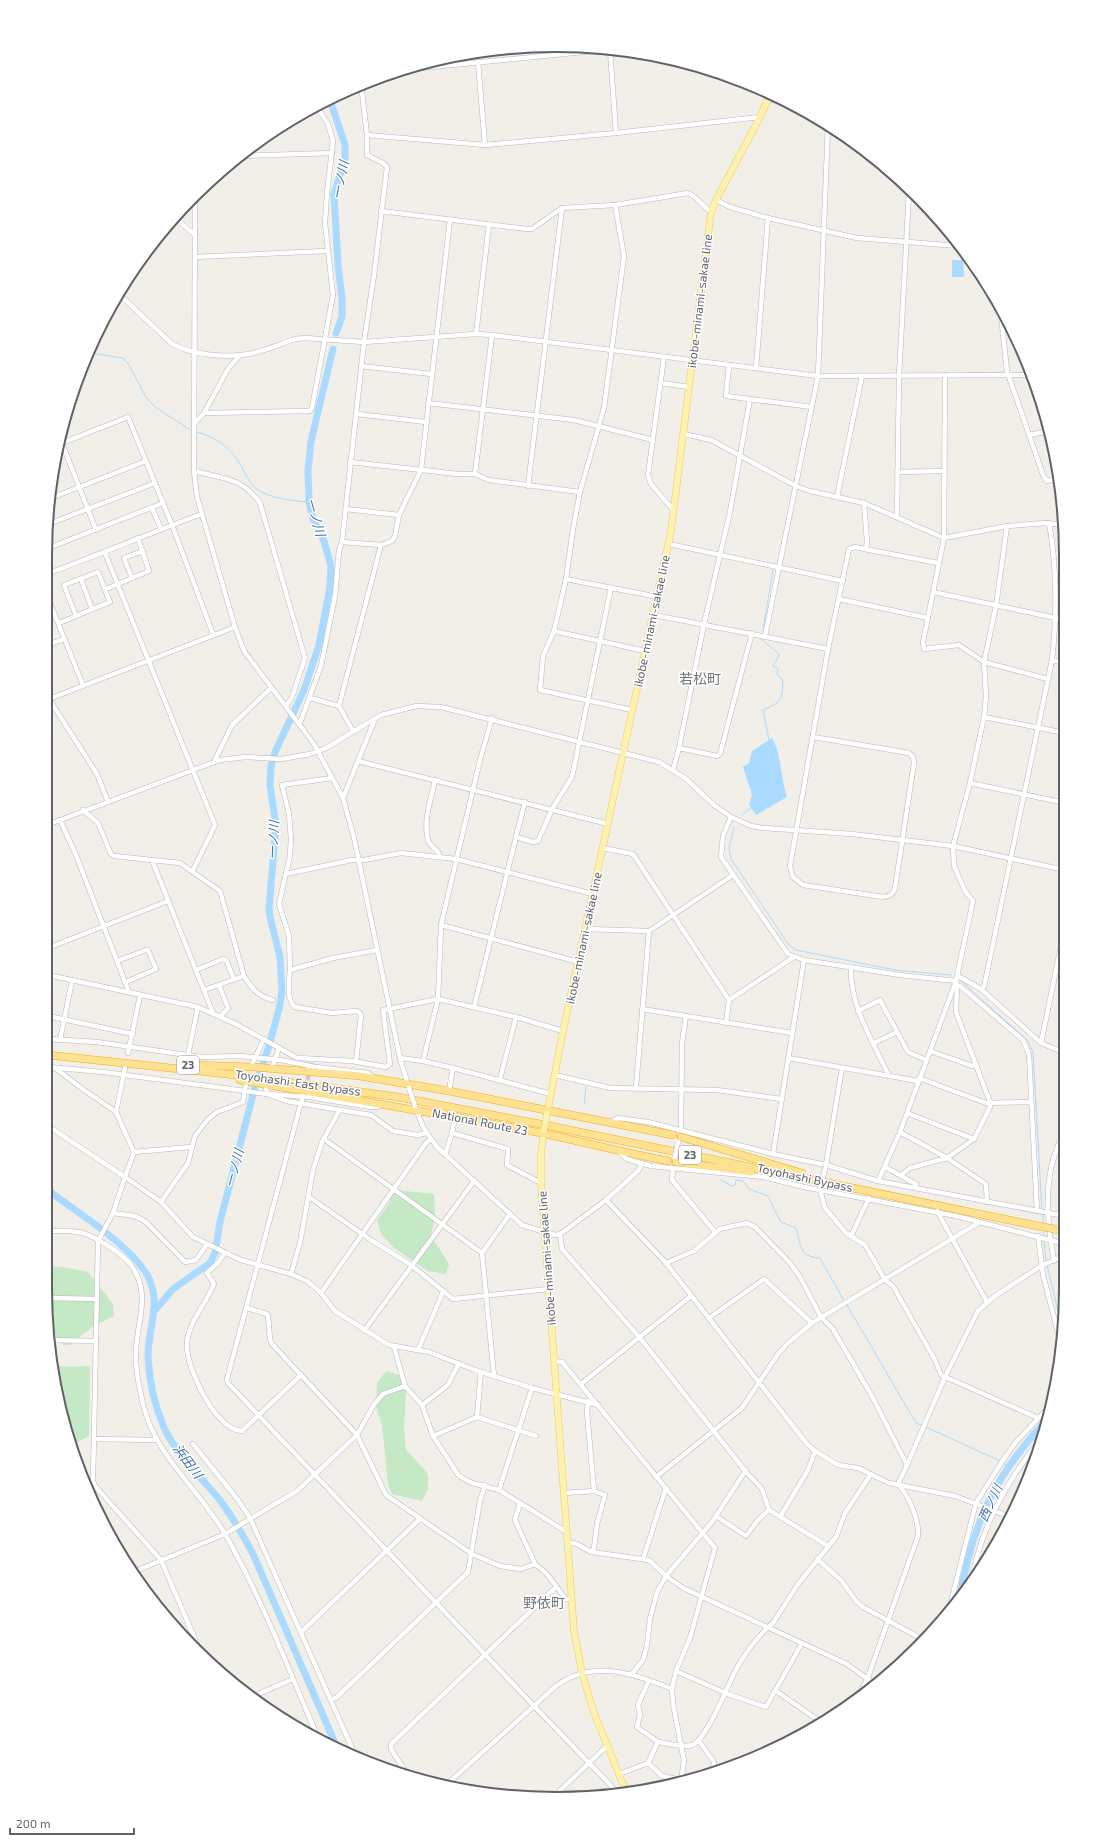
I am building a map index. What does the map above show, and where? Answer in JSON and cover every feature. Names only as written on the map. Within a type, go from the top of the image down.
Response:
[{"type":"highway","name":"Toyohashi-East Bypass","points":[[52,1056],[124,1066],[227,1074],[237,1080],[248,1081]]},
{"type":"highway","name":"23","points":[[124,1066],[253,1066],[322,1072],[449,1091],[547,1113],[611,1122],[674,1135]]},
{"type":"highway","name":"23","points":[[248,1081],[382,1104],[416,1108]]},
{"type":"highway","name":"Toyohashi-East Bypass","points":[[266,1083],[398,1097],[544,1130]]},
{"type":"highway","name":"National Route 23","points":[[416,1108],[455,1117],[544,1130]]},
{"type":"highway","name":"23","points":[[544,1130],[619,1152],[803,1178]]},
{"type":"highway","name":"Toyohashi Bypass","points":[[544,1130],[834,1184],[1059,1230]]},
{"type":"highway","name":"23","points":[[680,1134],[834,1184]]},
{"type":"main road","name":"ikobe-minami-sakae line","points":[[625,1787],[594,1713],[582,1673],[574,1631],[555,1361],[544,1232],[540,1158],[563,1031],[669,544],[711,212],[760,118],[768,99]]},
{"type":"street","points":[[438,66],[576,53]]},
{"type":"street","points":[[610,55],[616,133]]},
{"type":"street","points":[[478,62],[485,145]]},
{"type":"street","points":[[299,722],[310,698],[321,666],[335,596],[339,550],[342,542],[361,366],[374,275],[386,167],[383,163],[367,155],[367,135],[362,91]]},
{"type":"street","points":[[204,414],[310,411],[333,295],[327,251],[326,207],[332,152],[332,135],[328,124],[320,111]]},
{"type":"street","points":[[367,135],[485,145],[760,118]]},
{"type":"street","points":[[765,636],[818,376],[828,132]]},
{"type":"street","points":[[249,156],[332,152]]},
{"type":"street","points":[[380,211],[532,229],[562,208],[615,205],[688,193],[711,212]]},
{"type":"street","points":[[897,517],[899,376],[909,196]]},
{"type":"street","points":[[716,200],[730,207],[768,218],[857,238],[952,245]]},
{"type":"street","points":[[195,204],[194,471],[197,496],[235,627],[244,651],[270,688],[299,722],[318,752],[343,798],[400,1058],[408,1086],[426,1133],[445,1154],[527,1228],[556,1235],[560,1234],[606,1200],[638,1171],[642,1164]]},
{"type":"street","points":[[615,205],[624,256],[604,408],[580,492],[566,579],[554,631],[543,656],[540,690],[632,710]]},
{"type":"street","points":[[528,486],[562,208]]},
{"type":"street","points":[[756,368],[768,218]]},
{"type":"street","points":[[342,542],[382,545],[392,541],[396,536],[399,515],[421,470],[450,220]]},
{"type":"street","points":[[179,221],[194,235]]},
{"type":"street","points":[[476,334],[489,225]]},
{"type":"street","points":[[195,257],[327,251]]},
{"type":"street","points":[[123,298],[171,343],[179,348],[194,353],[250,354],[295,339],[325,338],[364,342],[476,334],[818,376],[945,376],[1025,374]]},
{"type":"street","points":[[1002,323],[1008,374],[1043,474],[1047,481],[1053,479]]},
{"type":"street","points":[[475,474],[492,335]]},
{"type":"street","points":[[194,425],[204,414],[228,369],[240,355]]},
{"type":"street","points":[[664,357],[649,480],[674,511]]},
{"type":"street","points":[[729,365],[726,396],[812,407]]},
{"type":"street","points":[[361,366],[431,374]]},
{"type":"street","points":[[837,497],[862,376]]},
{"type":"street","points":[[945,376],[944,538],[923,642],[924,649],[959,645],[984,662],[1048,679]]},
{"type":"street","points":[[660,383],[689,387]]},
{"type":"street","points":[[673,770],[679,748],[704,624],[730,512],[750,399]]},
{"type":"street","points":[[428,403],[574,420],[653,440]]},
{"type":"street","points":[[356,414],[426,422]]},
{"type":"street","points":[[65,442],[128,417],[172,525],[213,634]]},
{"type":"street","points":[[1029,435],[1044,432]]},
{"type":"street","points":[[684,434],[711,440],[740,454],[796,486],[864,503],[944,538],[1007,526],[1049,523],[1058,524]]},
{"type":"street","points":[[64,448],[96,530]]},
{"type":"street","points":[[55,496],[146,461]]},
{"type":"street","points":[[350,462],[458,474],[475,474],[489,480],[580,492]]},
{"type":"street","points":[[194,471],[242,484],[252,491],[260,502],[305,658],[292,697],[287,707]]},
{"type":"street","points":[[897,472],[944,471]]},
{"type":"street","points":[[53,522],[155,483]]},
{"type":"street","points":[[52,546],[163,503]]},
{"type":"street","points":[[864,503],[867,541],[866,549]]},
{"type":"street","points":[[152,508],[161,529]]},
{"type":"street","points":[[346,509],[399,515]]},
{"type":"street","points":[[52,572],[105,553],[138,538],[202,514]]},
{"type":"street","points":[[981,989],[984,987],[1052,660],[1055,586],[1049,523]]},
{"type":"street","points":[[902,1175],[910,1168],[947,1158],[974,1139],[990,1107],[990,1102],[956,1012],[957,981],[973,901],[965,891],[954,866],[953,846],[970,783],[984,717],[986,696],[984,662],[996,606],[1007,526]]},
{"type":"street","points":[[106,589],[150,570],[138,538]]},
{"type":"street","points":[[669,544],[843,581]]},
{"type":"street","points":[[353,731],[339,706],[382,545]]},
{"type":"street","points":[[813,737],[909,752],[914,757],[895,888],[893,893],[889,896],[883,897],[803,885],[793,877],[790,866],[828,648],[850,549],[854,547],[866,549],[938,564]]},
{"type":"street","points":[[132,578],[124,558],[142,550]]},
{"type":"street","points":[[105,553],[119,584],[215,825],[193,870]]},
{"type":"street","points":[[59,623],[76,616],[92,609],[110,602],[98,572],[64,585],[76,616]]},
{"type":"street","points":[[81,578],[92,609]]},
{"type":"street","points":[[566,579],[658,597]]},
{"type":"street","points":[[516,837],[533,842],[538,841],[552,809],[572,777],[578,741],[588,701],[611,588]]},
{"type":"street","points":[[933,592],[1059,619]]},
{"type":"street","points":[[839,599],[928,618]]},
{"type":"street","points":[[52,607],[83,685]]},
{"type":"street","points":[[654,615],[828,648]]},
{"type":"street","points":[[52,697],[213,634],[235,627]]},
{"type":"street","points":[[554,631],[645,651]]},
{"type":"street","points":[[679,748],[717,756],[720,754],[752,633]]},
{"type":"street","points":[[52,644],[64,639]]},
{"type":"street","points":[[1052,660],[1059,662]]},
{"type":"street","points":[[214,762],[232,725],[270,688]]},
{"type":"street","points":[[310,698],[339,706]]},
{"type":"street","points":[[52,703],[97,774],[108,802]]},
{"type":"street","points":[[52,823],[214,762],[232,758],[282,759],[318,752],[375,719],[404,708],[428,705],[492,718],[659,762],[685,778],[714,806],[731,818],[751,826],[852,834],[953,846],[1059,869]]},
{"type":"street","points":[[984,717],[1059,732]]},
{"type":"street","points":[[423,1061],[438,999],[440,925],[474,790],[480,760],[492,718]]},
{"type":"street","points":[[343,798],[375,719]]},
{"type":"street","points":[[358,761],[608,824]]},
{"type":"street","points":[[332,778],[282,785],[289,814],[291,839],[290,856],[280,904],[289,936],[291,1004],[295,1007],[332,1013],[357,1011],[360,1013],[361,1016],[356,1062]]},
{"type":"street","points":[[435,780],[426,819],[428,841],[440,852],[440,857]]},
{"type":"street","points":[[970,783],[1059,802]]},
{"type":"street","points":[[474,1007],[525,802]]},
{"type":"street","points":[[84,810],[98,823],[111,854],[114,856],[180,863],[193,870],[222,894],[244,976],[249,985],[262,997],[273,1000]]},
{"type":"street","points":[[731,818],[723,836],[721,858],[784,951],[794,957],[804,960],[900,976],[957,981],[981,989],[1041,1043],[1059,1050]]},
{"type":"street","points":[[60,820],[76,855],[129,992]]},
{"type":"street","points":[[603,848],[633,854],[729,1000],[726,1023]]},
{"type":"street","points":[[286,874],[352,860],[358,861],[401,853],[456,859],[594,894]]},
{"type":"street","points":[[152,860],[213,1013]]},
{"type":"street","points":[[586,929],[649,931],[733,875]]},
{"type":"street","points":[[52,946],[168,901]]},
{"type":"street","points":[[440,925],[579,962]]},
{"type":"street","points":[[636,1088],[649,931]]},
{"type":"street","points":[[117,961],[146,950],[154,963],[156,969],[126,982]]},
{"type":"street","points":[[290,970],[333,958],[377,950]]},
{"type":"street","points":[[1041,1043],[1059,956]]},
{"type":"street","points":[[729,1000],[794,957]]},
{"type":"street","points":[[196,970],[223,959],[226,960],[234,979]]},
{"type":"street","points":[[773,1154],[804,960]]},
{"type":"street","points":[[851,968],[851,981],[858,1011],[889,1076]]},
{"type":"street","points":[[204,990],[244,976]]},
{"type":"street","points":[[52,977],[198,1007],[221,1016],[297,1058],[312,1061],[356,1062],[383,1067],[389,1066],[383,1013],[384,1009],[438,999],[516,1017],[563,1031]]},
{"type":"street","points":[[60,1040],[72,981]]},
{"type":"street","points":[[878,1181],[900,1132],[957,981]]},
{"type":"street","points":[[957,981],[960,986],[1027,1045],[1029,1054],[1039,1211]]},
{"type":"street","points":[[219,985],[228,1008],[221,1016]]},
{"type":"street","points":[[128,1053],[140,996]]},
{"type":"street","points":[[858,1011],[880,1000],[908,1052],[926,1060]]},
{"type":"street","points":[[188,1055],[198,1007]]},
{"type":"street","points":[[642,1009],[792,1033]]},
{"type":"street","points":[[686,1016],[682,1043],[680,1134],[673,1160],[672,1180],[715,1232]]},
{"type":"street","points":[[52,1017],[133,1034]]},
{"type":"street","points":[[500,1079],[516,1017]]},
{"type":"street","points":[[874,1043],[897,1032]]},
{"type":"street","points":[[52,1039],[129,1046],[188,1055],[274,1059],[315,1067],[368,1073],[376,1079]]},
{"type":"street","points":[[253,1066],[264,1039]]},
{"type":"street","points":[[272,1067],[278,1048]]},
{"type":"street","points":[[930,1051],[972,1066],[976,1064]]},
{"type":"street","points":[[400,1058],[423,1061],[500,1079],[551,1094]]},
{"type":"street","points":[[788,1058],[919,1080],[986,1103],[1031,1102]]},
{"type":"street","points":[[116,1112],[124,1066]]},
{"type":"street","points":[[52,1068],[309,1097],[377,1107],[382,1104]]},
{"type":"street","points":[[55,1068],[72,1082],[116,1112],[134,1152],[113,1213],[98,1240],[94,1439],[95,1486],[161,1560],[194,1639]]},
{"type":"street","points":[[449,1091],[453,1068]]},
{"type":"street","points":[[842,1068],[826,1164],[820,1190],[825,1208],[846,1233],[865,1245],[885,1280],[893,1286],[935,1360],[941,1375],[1038,1418]]},
{"type":"street","points":[[555,1075],[610,1088],[682,1088],[717,1090],[781,1099]]},
{"type":"street","points":[[161,1202],[188,1163],[195,1136],[208,1119],[217,1112],[243,1102],[248,1081]]},
{"type":"street","points":[[265,1093],[266,1083]]},
{"type":"street","points":[[265,1093],[273,1097],[371,1116],[393,1131],[418,1135],[426,1133]]},
{"type":"street","points":[[302,1102],[227,1379],[228,1383],[485,1655],[614,1789]]},
{"type":"street","points":[[291,1274],[300,1243],[313,1170],[324,1139],[339,1111]]},
{"type":"street","points":[[907,1113],[974,1139]]},
{"type":"street","points":[[445,1154],[452,1134],[455,1117]]},
{"type":"street","points":[[611,1122],[618,1118],[648,1122],[680,1134],[826,1164],[878,1181],[1059,1215]]},
{"type":"street","points":[[52,1129],[161,1202],[193,1237],[224,1253],[258,1266],[291,1274],[307,1281],[321,1293],[335,1311],[389,1346],[430,1352],[481,1372],[532,1388],[588,1401],[598,1405]]},
{"type":"street","points":[[900,1132],[947,1158],[986,1184],[987,1202]]},
{"type":"street","points":[[452,1134],[508,1149],[507,1165],[541,1183]]},
{"type":"street","points":[[324,1139],[482,1253]]},
{"type":"street","points":[[321,1293],[431,1139]]},
{"type":"street","points":[[1052,1261],[1049,1239],[1048,1184],[1050,1167],[1055,1150],[1059,1143]]},
{"type":"street","points":[[134,1152],[191,1147]]},
{"type":"street","points":[[619,1152],[627,1159],[642,1164],[673,1169],[764,1177],[820,1190],[937,1212],[1059,1242]]},
{"type":"street","points":[[885,1167],[916,1184],[915,1188]]},
{"type":"street","points":[[364,1331],[474,1181]]},
{"type":"street","points":[[309,1197],[411,1266],[453,1299],[549,1289]]},
{"type":"street","points":[[851,1236],[869,1198]]},
{"type":"street","points":[[606,1200],[666,1263],[807,1444],[815,1452],[838,1465],[858,1468],[880,1479],[955,1496],[1005,1515]]},
{"type":"street","points":[[937,1212],[986,1302]]},
{"type":"street","points":[[113,1213],[135,1216],[146,1222],[185,1262],[196,1260],[209,1245]]},
{"type":"street","points":[[494,1376],[482,1253],[510,1214]]},
{"type":"street","points":[[656,1477],[742,1408],[760,1382],[763,1375],[788,1343],[812,1323],[980,1222]]},
{"type":"street","points":[[666,1263],[694,1251],[720,1229],[747,1223],[755,1227],[790,1263],[800,1277],[821,1317],[833,1329],[841,1342],[873,1398],[908,1465]]},
{"type":"street","points":[[52,1231],[78,1232],[90,1235],[105,1244],[130,1264],[138,1277],[142,1290],[136,1349],[137,1376],[143,1406],[156,1440],[165,1454],[211,1511],[226,1533],[243,1566],[315,1731]]},
{"type":"street","points":[[560,1234],[562,1249],[640,1338],[762,1489],[769,1510],[828,1546]]},
{"type":"street","points":[[1039,1236],[1042,1266],[1057,1329]]},
{"type":"street","points":[[224,1253],[218,1263],[207,1273],[214,1284],[190,1330],[187,1343],[188,1354],[205,1399],[223,1421],[242,1431],[301,1375]]},
{"type":"street","points":[[898,1484],[908,1465],[944,1377],[978,1311],[986,1302],[1042,1266],[1059,1258]]},
{"type":"street","points":[[709,1318],[764,1279],[812,1323]]},
{"type":"street","points":[[418,1350],[443,1292]]},
{"type":"street","points":[[581,1384],[691,1296]]},
{"type":"street","points":[[52,1298],[96,1299]]},
{"type":"street","points":[[246,1308],[268,1315],[271,1342],[358,1435],[386,1495],[472,1554],[500,1566],[521,1569],[535,1564]]},
{"type":"street","points":[[55,1340],[96,1341]]},
{"type":"street","points":[[394,1347],[405,1386],[422,1405],[433,1436],[459,1476],[472,1483],[485,1485],[499,1490],[567,1532]]},
{"type":"street","points":[[555,1361],[562,1362],[581,1384],[715,1548],[690,1638],[676,1671],[672,1688],[673,1704],[684,1761],[682,1776]]},
{"type":"street","points":[[422,1405],[448,1385],[459,1363]]},
{"type":"street","points":[[476,1418],[481,1372]]},
{"type":"street","points":[[138,1570],[226,1533],[297,1491],[358,1435],[373,1406],[383,1394],[405,1386]]},
{"type":"street","points":[[499,1490],[532,1388]]},
{"type":"street","points":[[588,1401],[587,1412],[594,1491]]},
{"type":"street","points":[[951,1600],[976,1503],[1001,1462],[1043,1413]]},
{"type":"street","points":[[433,1436],[476,1418],[536,1436]]},
{"type":"street","points":[[94,1439],[156,1440]]},
{"type":"street","points":[[193,1444],[238,1500],[250,1519],[353,1749]]},
{"type":"street","points":[[974,1567],[978,1551],[1004,1492],[1031,1451]]},
{"type":"street","points":[[780,1517],[808,1470],[815,1452]]},
{"type":"street","points":[[631,1675],[643,1660],[647,1645],[650,1619],[657,1592],[666,1576],[716,1516],[746,1470]]},
{"type":"street","points":[[650,1680],[638,1705],[640,1715],[637,1727],[658,1742],[682,1746],[693,1745],[699,1741],[739,1665],[817,1560],[836,1537],[845,1514],[871,1474]]},
{"type":"street","points":[[863,1687],[867,1680],[918,1536],[917,1522],[903,1490],[898,1484]]},
{"type":"street","points":[[331,1700],[337,1697],[468,1572],[480,1501],[485,1485]]},
{"type":"street","points":[[643,1559],[666,1488]]},
{"type":"street","points":[[564,1493],[594,1491],[605,1495],[597,1524],[594,1548],[591,1552]]},
{"type":"street","points":[[520,1503],[515,1520],[535,1564],[546,1573],[566,1599],[571,1599]]},
{"type":"street","points":[[716,1516],[746,1536],[758,1520],[769,1510]]},
{"type":"street","points":[[301,1632],[420,1519]]},
{"type":"street","points":[[568,1542],[577,1544],[591,1552],[649,1560],[666,1576],[701,1598],[768,1626],[847,1664],[870,1682]]},
{"type":"street","points":[[817,1560],[841,1580],[859,1604],[919,1637]]},
{"type":"street","points":[[403,1768],[391,1749],[391,1744],[556,1587]]},
{"type":"street","points":[[676,1671],[724,1692],[766,1707],[802,1642]]},
{"type":"street","points":[[451,1781],[567,1678],[582,1673],[607,1670],[650,1680],[672,1688]]},
{"type":"street","points":[[258,1694],[293,1679]]},
{"type":"street","points":[[776,1691],[816,1719]]},
{"type":"street","points":[[699,1741],[714,1762],[713,1766]]},
{"type":"street","points":[[619,1774],[648,1763],[658,1742]]},
{"type":"street","points":[[559,1792],[607,1746]]},
{"type":"street","points":[[648,1763],[662,1776],[672,1778]]},
{"type":"green space","points":[[394,1190],[434,1194],[435,1215],[431,1236],[449,1264],[446,1274],[428,1271],[394,1248],[381,1234],[377,1220],[388,1205]]},
{"type":"green space","points":[[52,1266],[88,1272],[113,1304],[114,1316],[93,1326],[70,1345],[63,1345],[54,1334]]},
{"type":"green space","points":[[58,1366],[90,1367],[89,1436],[77,1443],[69,1419]]},
{"type":"green space","points":[[386,1371],[400,1375],[406,1393],[404,1429],[406,1450],[428,1474],[428,1489],[422,1501],[392,1494],[388,1484],[382,1425],[376,1407],[377,1383]]},
{"type":"water","points":[[952,260],[963,260],[964,277],[952,277]]},
{"type":"water","points":[[772,738],[778,752],[787,797],[756,815],[749,805],[752,795],[743,767],[749,763],[752,751]]},
{"type":"waterway","name":"一ノ川","points":[[332,105],[345,145],[345,159],[334,194],[338,265],[342,298],[342,317],[336,333]]},
{"type":"waterway","name":"一ノ川","points":[[155,1310],[173,1289],[210,1263],[215,1253],[220,1222],[255,1087],[269,1046],[279,1009],[282,992],[280,957],[269,908],[276,826],[270,785],[271,766],[275,752],[304,690],[319,645],[330,587],[331,566],[324,541],[313,519],[309,502],[308,471],[311,441],[333,349]]},
{"type":"waterway","points":[[94,354],[123,358],[129,365],[146,397],[155,407],[192,431]]},
{"type":"waterway","points":[[197,432],[211,437],[229,449],[255,488],[280,498],[309,502]]},
{"type":"waterway","points":[[763,630],[773,570]]},
{"type":"waterway","points":[[761,639],[778,653],[779,656],[773,666],[778,669],[777,674],[783,681],[781,697],[777,703],[763,710],[769,740]]},
{"type":"waterway","points":[[742,815],[752,807]]},
{"type":"waterway","points":[[734,827],[729,848],[731,859],[789,945],[796,950],[895,970],[951,975]]},
{"type":"waterway","points":[[961,981],[1027,1040],[1033,1052],[1042,1211]]},
{"type":"waterway","points":[[584,1105],[586,1087]]},
{"type":"waterway","points":[[721,1180],[732,1186],[735,1185],[736,1180],[743,1181],[749,1189],[768,1196],[781,1222],[796,1228],[800,1244],[804,1252],[813,1257],[820,1258],[843,1299]]},
{"type":"waterway","name":"浜田川","points":[[52,1193],[115,1240],[138,1262],[146,1273],[151,1283],[154,1304],[148,1356],[149,1366],[153,1394],[161,1421],[176,1449],[219,1499],[233,1519],[253,1554],[334,1740]]},
{"type":"waterway","points":[[1043,1214],[1043,1225]]},
{"type":"waterway","points":[[1044,1230],[1044,1237]]},
{"type":"waterway","points":[[1044,1240],[1046,1262]]},
{"type":"waterway","points":[[1047,1265],[1058,1312]]},
{"type":"waterway","points":[[847,1305],[916,1423],[921,1425]]},
{"type":"waterway","points":[[926,1427],[1000,1461]]},
{"type":"waterway","name":"西ノ川","points":[[962,1584],[971,1547],[988,1502],[1012,1462],[1039,1429]]},
{"type":"waterway","name":"西ノ川","points":[[1003,1463],[1008,1467]]},
{"type":"tunnel","points":[[306,1086],[312,1063]]},
{"type":"district","name":"若松町","points":[[700,679]]},
{"type":"district","name":"野依町","points":[[544,1603]]}]
